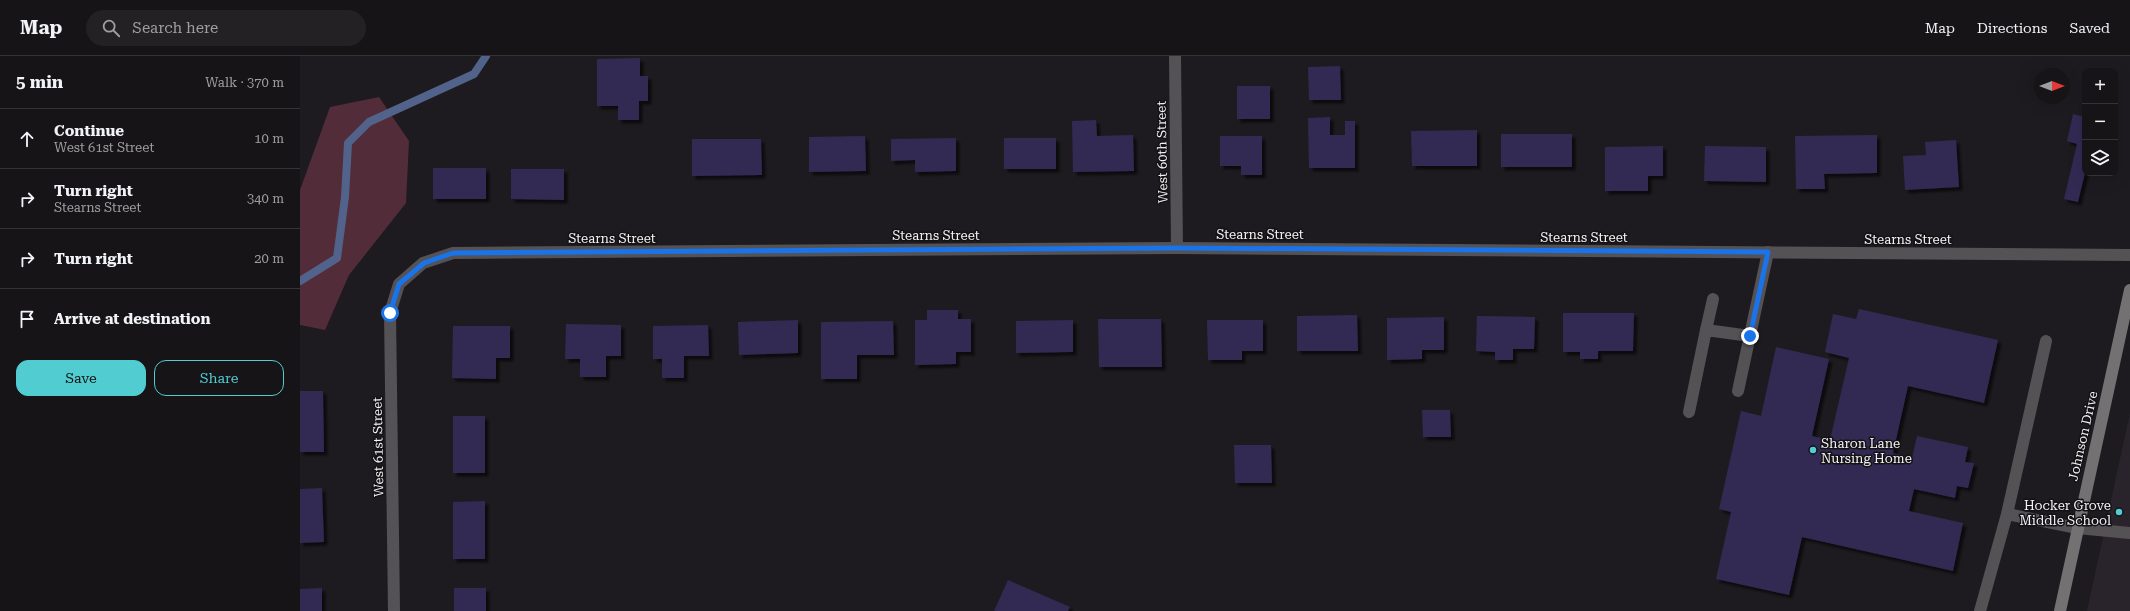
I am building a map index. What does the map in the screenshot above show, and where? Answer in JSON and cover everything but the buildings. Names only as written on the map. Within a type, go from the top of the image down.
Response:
[{"type":"main road","name":"Johnson Drive","points":[[2060,611],[2130,290]]},
{"type":"street","name":"West 60th Street","points":[[1175,56],[1178,248]]},
{"type":"street","name":"Stearns Street","points":[[399,284],[424,263],[453,253],[1178,248],[2130,255]]},
{"type":"street","points":[[1738,391],[1768,252]]},
{"type":"street","name":"West 61st Street","points":[[394,611],[390,313],[399,284]]},
{"type":"street","points":[[1689,412],[1713,299]]},
{"type":"street","points":[[1706,330],[1750,336]]},
{"type":"street","points":[[1980,611],[2007,514],[2046,341]]},
{"type":"street","points":[[2007,514],[2077,528],[2130,533]]},
{"type":"shaded area","points":[[379,97],[409,141],[406,203],[349,275],[325,330],[300,325],[300,190],[330,107]]},
{"type":"shaded area","name":"Hocker Grove Middle School","points":[[2130,413],[2130,611],[2087,611]]},
{"type":"waterway","points":[[300,281],[337,258],[345,197],[348,143],[369,122],[474,74],[486,56]]},
{"type":"place","name":"Sharon Lane Nursing Home","points":[[1813,450]]},
{"type":"place","name":"Hocker Grove Middle School","points":[[2119,512]]},
{"type":"route","points":[[390,313],[399,284],[424,263],[453,253],[1178,248],[1768,252],[1750,336]]}]
